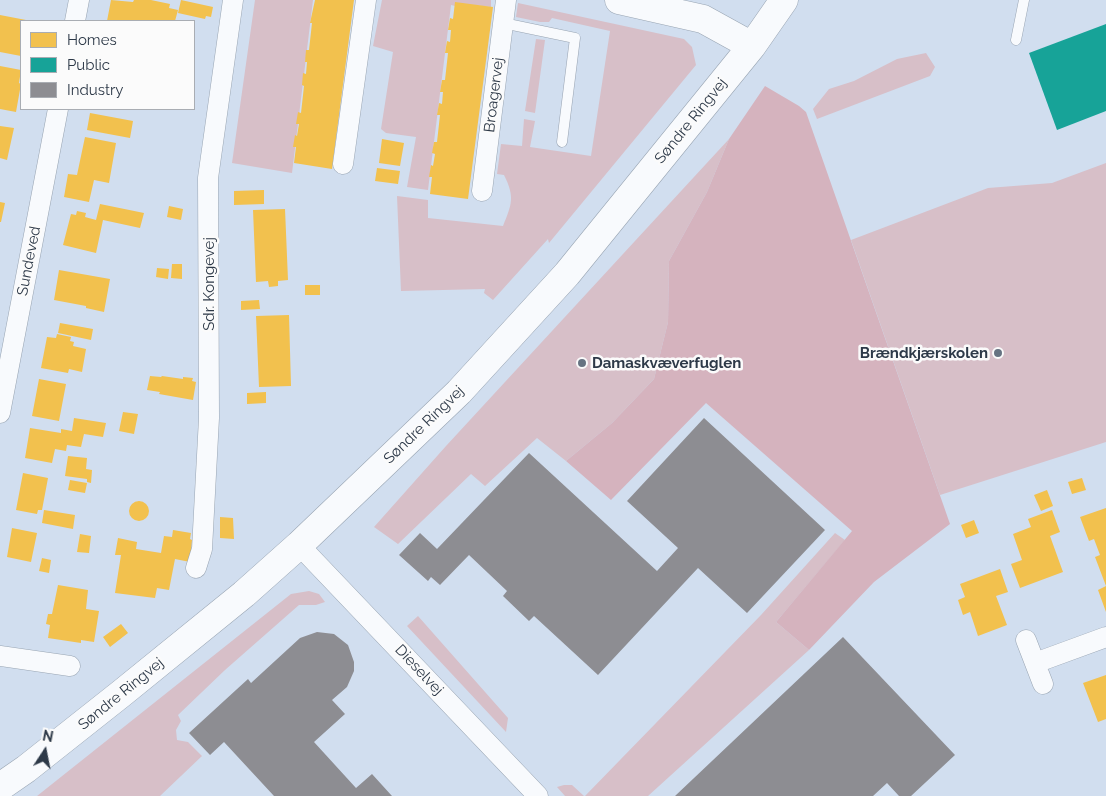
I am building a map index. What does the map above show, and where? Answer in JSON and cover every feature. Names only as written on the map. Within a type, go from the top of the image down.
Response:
[{"type":"main road","points":[[619,0],[703,19],[752,46]]},
{"type":"main road","name":"Søndre Ringvej","points":[[0,787],[26,770],[244,594],[459,392],[567,274],[752,46],[784,0]]},
{"type":"street","points":[[75,20],[79,0]]},
{"type":"street","name":"Sdr. Kongevej","points":[[196,568],[202,549],[209,418],[208,178],[233,0]]},
{"type":"street","points":[[342,164],[366,0]]},
{"type":"street","name":"Broagervej","points":[[482,191],[506,0]]},
{"type":"street","name":"Sundeved","points":[[0,413],[58,110]]},
{"type":"street","name":"Dieselvej","points":[[299,544],[538,796]]},
{"type":"street","points":[[1035,663],[1106,637]]},
{"type":"street","points":[[1026,640],[1043,684]]},
{"type":"street","points":[[0,656],[70,666]]},
{"type":"lane","points":[[1016,40],[1024,0]]},
{"type":"lane","points":[[503,23],[575,38],[562,142]]},
{"type":"shaded area","points":[[255,0],[313,0],[292,173],[232,163]]},
{"type":"shaded area","points":[[382,0],[491,0],[491,7],[455,3],[455,6],[451,5],[428,190],[407,187],[416,137],[386,133],[381,129],[393,52],[373,46]]},
{"type":"shaded area","points":[[518,3],[684,39],[692,47],[696,65],[549,243],[548,239],[493,300],[484,293],[485,289],[401,291],[397,196],[428,200],[428,218],[503,226],[510,206],[511,195],[504,175],[497,174],[501,144],[522,146],[524,119],[535,121],[530,147],[591,156],[610,31],[552,18],[549,22],[540,22],[516,17]]},
{"type":"shaded area","points":[[536,39],[545,40],[535,113],[525,111]]},
{"type":"shaded area","points":[[926,53],[935,67],[930,76],[817,119],[813,109],[829,89],[854,81],[897,59]]},
{"type":"shaded area","points":[[765,86],[806,112],[950,524],[874,582],[809,650],[776,622],[852,531],[706,403],[611,500],[566,461],[612,423],[654,379],[668,322],[669,261],[707,192],[729,139]]},
{"type":"shaded area","points":[[729,139],[707,192],[669,261],[668,322],[654,379],[612,423],[566,461],[537,438],[485,486],[471,474],[398,544],[374,527],[446,446]]},
{"type":"shaded area","points":[[1106,163],[1106,442],[940,495],[851,240],[988,188],[1052,183]]},
{"type":"shaded area","points":[[835,533],[845,540],[776,622],[809,650],[648,796],[585,796],[761,615]]},
{"type":"shaded area","points":[[309,591],[319,594],[325,602],[316,605],[299,605],[225,670],[178,715],[181,721],[176,730],[177,740],[188,742],[202,756],[160,796],[37,796],[291,594]]},
{"type":"shaded area","points":[[418,616],[508,718],[506,732],[407,626]]},
{"type":"shaded area","points":[[572,785],[584,796],[565,796],[557,787]]},
{"type":"building: Homes","points":[[111,0],[133,2],[134,0],[151,0],[170,4],[169,8],[178,10],[175,20],[107,20]]},
{"type":"building: Homes","points":[[181,0],[213,7],[211,17],[206,16],[205,19],[178,13]]},
{"type":"building: Homes","points":[[315,0],[354,0],[332,169],[294,163],[296,147],[293,147],[299,124],[296,124],[298,112],[301,113],[304,86],[302,85],[303,73],[306,74],[306,50],[309,50],[312,23],[310,23]]},
{"type":"building: Homes","points":[[455,2],[493,7],[468,199],[430,194],[432,177],[429,177],[435,154],[432,153],[434,142],[437,142],[440,115],[437,115],[439,103],[442,104],[443,92],[440,92],[442,80],[445,80],[448,53],[445,53],[447,41],[450,42],[451,30],[448,30],[450,18],[453,19]]},
{"type":"building: Homes","points":[[0,15],[26,20],[20,20],[20,56],[0,52]]},
{"type":"building: Homes","points":[[0,66],[20,70],[20,90],[16,112],[0,109]]},
{"type":"building: Homes","points":[[90,113],[133,121],[130,138],[87,130]]},
{"type":"building: Homes","points":[[0,126],[14,128],[7,160],[0,158]]},
{"type":"building: Homes","points":[[85,137],[116,143],[109,183],[94,180],[89,202],[64,197],[68,174],[77,175]]},
{"type":"building: Homes","points":[[382,139],[404,143],[400,166],[379,163]]},
{"type":"building: Homes","points":[[377,168],[400,171],[398,184],[375,181]]},
{"type":"building: Homes","points":[[264,190],[264,204],[234,205],[234,191]]},
{"type":"building: Homes","points":[[0,202],[5,203],[1,222],[0,222]]},
{"type":"building: Homes","points":[[100,204],[144,213],[140,228],[103,220],[96,253],[63,245],[71,214],[76,215],[77,211],[86,213],[85,217],[96,220]]},
{"type":"building: Homes","points":[[169,206],[183,209],[181,220],[167,217]]},
{"type":"building: Homes","points":[[285,209],[288,280],[278,281],[278,286],[269,287],[268,281],[256,282],[253,210]]},
{"type":"building: Homes","points":[[172,264],[182,264],[182,279],[171,278]]},
{"type":"building: Homes","points":[[157,268],[169,269],[168,279],[156,277]]},
{"type":"building: Homes","points":[[59,270],[110,279],[104,312],[86,308],[86,306],[54,300]]},
{"type":"building: Homes","points":[[305,285],[320,285],[320,295],[305,295]]},
{"type":"building: Homes","points":[[259,300],[260,309],[241,310],[241,301]]},
{"type":"building: Homes","points":[[289,315],[291,386],[259,387],[256,316]]},
{"type":"building: Homes","points":[[60,323],[93,329],[91,340],[58,333]]},
{"type":"building: Homes","points":[[57,334],[71,337],[70,341],[74,342],[73,346],[86,349],[82,372],[69,369],[68,373],[41,368],[47,337],[56,338]]},
{"type":"building: Homes","points":[[150,376],[193,378],[192,381],[196,382],[193,400],[147,390]]},
{"type":"building: Homes","points":[[39,379],[66,384],[59,421],[32,416]]},
{"type":"building: Homes","points":[[266,392],[266,403],[247,404],[247,393]]},
{"type":"building: Homes","points":[[123,412],[138,414],[134,434],[119,431]]},
{"type":"building: Homes","points":[[74,418],[106,423],[103,437],[84,434],[81,447],[67,445],[66,451],[55,449],[52,463],[25,458],[30,428],[61,433],[61,429],[72,431]]},
{"type":"building: Homes","points":[[68,456],[87,458],[86,469],[92,470],[91,483],[87,482],[87,479],[65,476]]},
{"type":"building: Homes","points":[[23,473],[48,478],[42,510],[38,510],[37,514],[16,510]]},
{"type":"building: Homes","points":[[1082,478],[1086,490],[1072,494],[1068,482]]},
{"type":"building: Homes","points":[[70,480],[87,483],[85,493],[68,490]]},
{"type":"building: Homes","points":[[1047,490],[1053,506],[1041,511],[1034,495]]},
{"type":"building: Homes","points":[[139,501],[146,504],[149,511],[146,518],[139,521],[132,518],[129,511],[132,504]]},
{"type":"building: Homes","points":[[1106,508],[1106,586],[1095,557],[1100,555],[1094,539],[1089,541],[1080,517]]},
{"type":"building: Homes","points":[[44,510],[75,515],[73,529],[42,523]]},
{"type":"building: Homes","points":[[1052,510],[1060,532],[1050,536],[1063,572],[1020,588],[1011,564],[1022,560],[1013,534],[1031,527],[1028,519]]},
{"type":"building: Homes","points":[[220,517],[233,518],[234,539],[220,538]]},
{"type":"building: Homes","points":[[974,520],[979,533],[966,538],[961,525]]},
{"type":"building: Homes","points":[[12,528],[37,533],[31,562],[7,557]]},
{"type":"building: Homes","points":[[173,530],[191,533],[190,539],[192,540],[190,562],[175,559],[169,590],[157,588],[155,598],[115,593],[121,555],[115,555],[118,538],[137,542],[136,549],[161,553],[164,536],[172,537]]},
{"type":"building: Homes","points":[[80,534],[91,536],[89,553],[77,552]]},
{"type":"building: Homes","points":[[42,558],[51,560],[49,573],[39,571]]},
{"type":"building: Homes","points":[[1000,569],[1008,592],[996,596],[1007,625],[978,636],[970,612],[963,615],[958,600],[965,597],[960,584]]},
{"type":"building: Homes","points":[[58,585],[88,590],[86,609],[99,611],[94,642],[81,640],[81,643],[48,638],[50,625],[46,624],[48,614],[52,614]]},
{"type":"building: Homes","points":[[1106,586],[1106,612],[1098,590]]},
{"type":"building: Homes","points":[[121,624],[128,633],[110,647],[103,637]]},
{"type":"building: Homes","points":[[1106,675],[1106,719],[1098,722],[1083,683]]},
{"type":"building: Public","points":[[1106,24],[1106,111],[1057,130],[1029,53]]},
{"type":"building: Industry","points":[[704,418],[825,530],[747,613],[698,568],[598,675],[534,616],[529,621],[503,596],[507,591],[469,555],[440,585],[431,577],[428,581],[399,555],[420,533],[437,549],[529,453],[657,571],[678,548],[627,501]]},
{"type":"building: Industry","points":[[317,632],[334,634],[348,645],[354,662],[354,671],[347,687],[332,700],[345,714],[314,742],[356,788],[372,774],[392,796],[274,796],[224,742],[210,755],[189,733],[248,679],[251,683],[300,638]]},
{"type":"building: Industry","points":[[843,637],[955,755],[911,796],[899,796],[887,783],[873,796],[675,796]]},
{"type":"place","name":"Brændkjærskolen","points":[[998,353]]},
{"type":"place","name":"Damaskvæverfuglen","points":[[582,363]]}]
